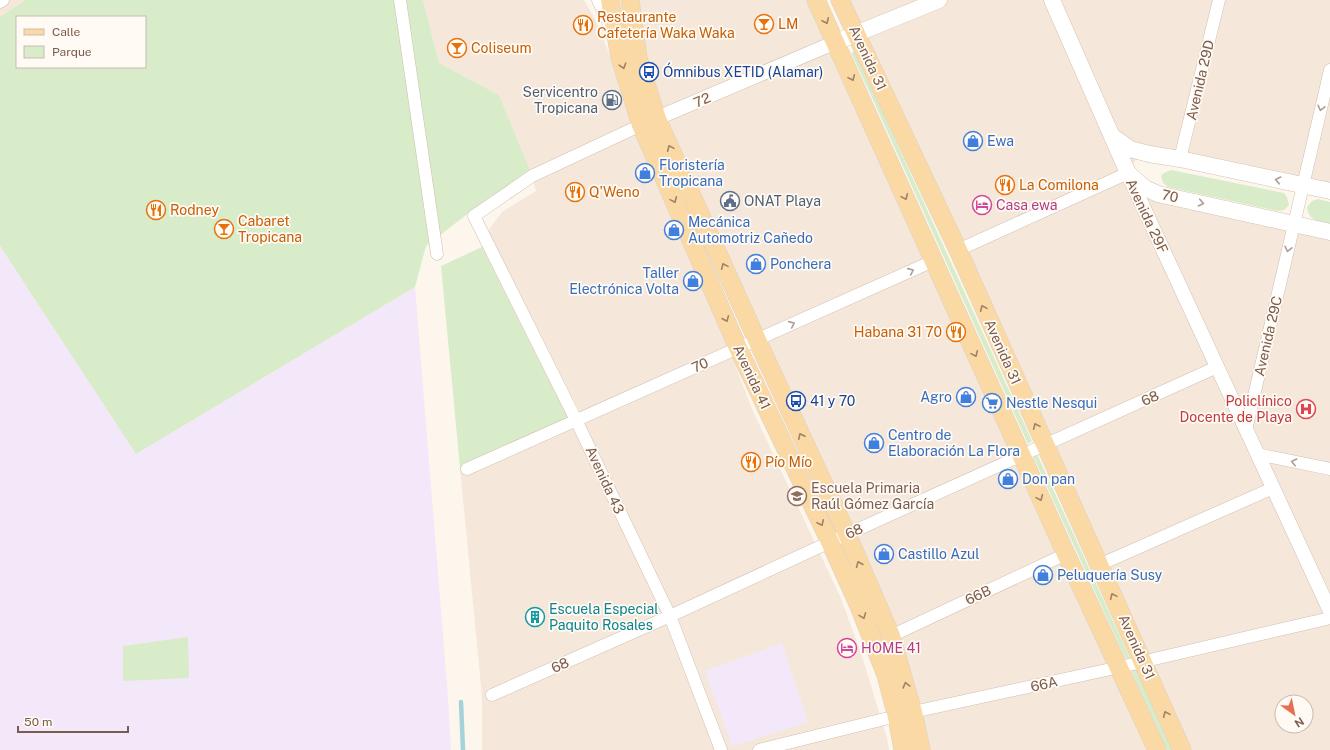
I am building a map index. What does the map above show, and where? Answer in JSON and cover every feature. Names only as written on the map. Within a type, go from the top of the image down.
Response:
[{"type":"main road","name":"Avenida 41","points":[[610,0],[620,58],[649,122],[757,340],[847,534],[891,636],[902,671],[905,714],[903,750]]},
{"type":"main road","name":"Avenida 41","points":[[630,0],[649,122],[738,348],[830,542],[859,606],[886,675],[921,750]]},
{"type":"main road","name":"Avenida 31","points":[[816,0],[1066,554],[1120,668],[1154,747]]},
{"type":"main road","name":"Avenida 31","points":[[840,0],[958,250],[1044,445],[1100,564],[1182,750]]},
{"type":"main road","name":"72","points":[[836,42],[939,0]]},
{"type":"main road","name":"Avenida 29F","points":[[1052,0],[1128,173]]},
{"type":"main road","points":[[1112,136],[1130,149],[1149,154],[1180,159],[1330,191]]},
{"type":"main road","points":[[1128,173],[1134,161],[1149,154]]},
{"type":"main road","name":"70","points":[[1128,173],[1145,188],[1158,194],[1330,232]]},
{"type":"street","points":[[400,0],[437,254]]},
{"type":"street","points":[[598,0],[616,40]]},
{"type":"street","name":"Avenida 29D","points":[[1180,159],[1219,0]]},
{"type":"street","name":"72","points":[[474,216],[532,176],[649,122],[836,42]]},
{"type":"street","name":"Avenida 29C","points":[[1246,430],[1330,70]]},
{"type":"street","points":[[958,250],[1128,173]]},
{"type":"street","name":"Avenida 29F","points":[[1128,173],[1246,430]]},
{"type":"street","name":"Avenida 43","points":[[474,216],[576,420],[670,616],[721,750]]},
{"type":"street","name":"70","points":[[467,469],[933,261]]},
{"type":"street","name":"68","points":[[492,696],[1217,367]]},
{"type":"street","points":[[1246,430],[1329,606]]},
{"type":"street","points":[[1257,454],[1330,469]]},
{"type":"street","points":[[1100,564],[1273,488]]},
{"type":"street","name":"66B","points":[[891,636],[1066,554]]},
{"type":"street","name":"66A","points":[[759,750],[905,714],[1120,668],[1330,618]]},
{"type":"shaded area","points":[[0,0],[25,0],[0,17]]},
{"type":"shaded area","points":[[423,0],[584,0],[597,23],[655,170],[688,244],[753,411],[840,596],[861,653],[887,738],[889,750],[482,750],[482,697],[460,468],[580,412],[488,231],[502,212],[536,191],[530,170],[499,95],[439,63]]},
{"type":"shaded area","points":[[630,0],[816,0],[1153,750],[921,750],[902,671],[657,119]]},
{"type":"shaded area","points":[[840,0],[1330,0],[1330,191],[1149,154],[1135,161],[1128,173],[1145,188],[1330,232],[1330,750],[1182,750]]},
{"type":"shaded area","points":[[0,246],[136,454],[415,287],[451,750],[0,750]]},
{"type":"shaded area","points":[[782,643],[808,722],[732,746],[705,671]]},
{"type":"green space","name":"Cabaret Tropicana","points":[[25,0],[423,0],[439,63],[499,95],[530,170],[470,212],[426,246],[415,287],[136,454],[0,246],[0,17]]},
{"type":"green space","points":[[855,51],[1032,441],[1028,444],[851,53]]},
{"type":"green space","points":[[1171,170],[1284,193],[1287,197],[1289,205],[1284,210],[1278,211],[1168,187],[1163,183],[1161,176]]},
{"type":"green space","points":[[1318,199],[1330,202],[1330,224],[1315,220],[1309,215],[1307,207],[1312,201]]},
{"type":"green space","points":[[482,247],[568,418],[460,468],[441,266]]},
{"type":"green space","points":[[1037,454],[1130,658],[1126,660],[1033,456]]},
{"type":"green space","points":[[188,637],[189,678],[123,681],[123,646]]},
{"type":"green space","points":[[1136,669],[1172,750],[1167,750],[1131,671]]},
{"type":"waterway","points":[[461,702],[463,750]]},
{"type":"place","name":"LM","points":[[764,24]]},
{"type":"place","name":"Restaurante Cafetería Waka Waka","points":[[583,25]]},
{"type":"place","name":"Coliseum","points":[[457,48]]},
{"type":"place","name":"Ómnibus XETID (Alamar)","points":[[649,72]]},
{"type":"place","name":"Servicentro Tropicana","points":[[612,100]]},
{"type":"place","name":"Ewa","points":[[973,141]]},
{"type":"place","name":"Floristería Tropicana","points":[[645,173]]},
{"type":"place","name":"La Comilona","points":[[1005,185]]},
{"type":"place","name":"Q'Weno","points":[[575,192]]},
{"type":"place","name":"ONAT Playa","points":[[730,201]]},
{"type":"place","name":"Casa ewa","points":[[982,205]]},
{"type":"place","name":"Rodney","points":[[156,210]]},
{"type":"place","name":"Cabaret Tropicana","points":[[224,229]]},
{"type":"place","name":"Mecánica Automotriz Cañedo","points":[[674,230]]},
{"type":"place","name":"Ponchera","points":[[756,264]]},
{"type":"place","name":"Taller Electrónica Volta","points":[[693,281]]},
{"type":"place","name":"Habana 31 70","points":[[956,332]]},
{"type":"place","name":"Agro","points":[[966,397]]},
{"type":"place","name":"41 y 70","points":[[796,401]]},
{"type":"place","name":"Nestle Nesqui","points":[[992,403]]},
{"type":"place","name":"Policlínico Docente de Playa","points":[[1306,409]]},
{"type":"place","name":"Centro de Elaboración La Flora","points":[[874,443]]},
{"type":"place","name":"Pío Mío","points":[[751,462]]},
{"type":"place","name":"Don pan","points":[[1008,479]]},
{"type":"place","name":"Escuela Primaria Raúl Gómez García","points":[[797,496]]},
{"type":"place","name":"Castillo Azul","points":[[884,554]]},
{"type":"place","name":"Peluquería Susy","points":[[1043,575]]},
{"type":"place","name":"Escuela Especial Paquito Rosales","points":[[535,617]]},
{"type":"place","name":"HOME 41","points":[[847,648]]}]
